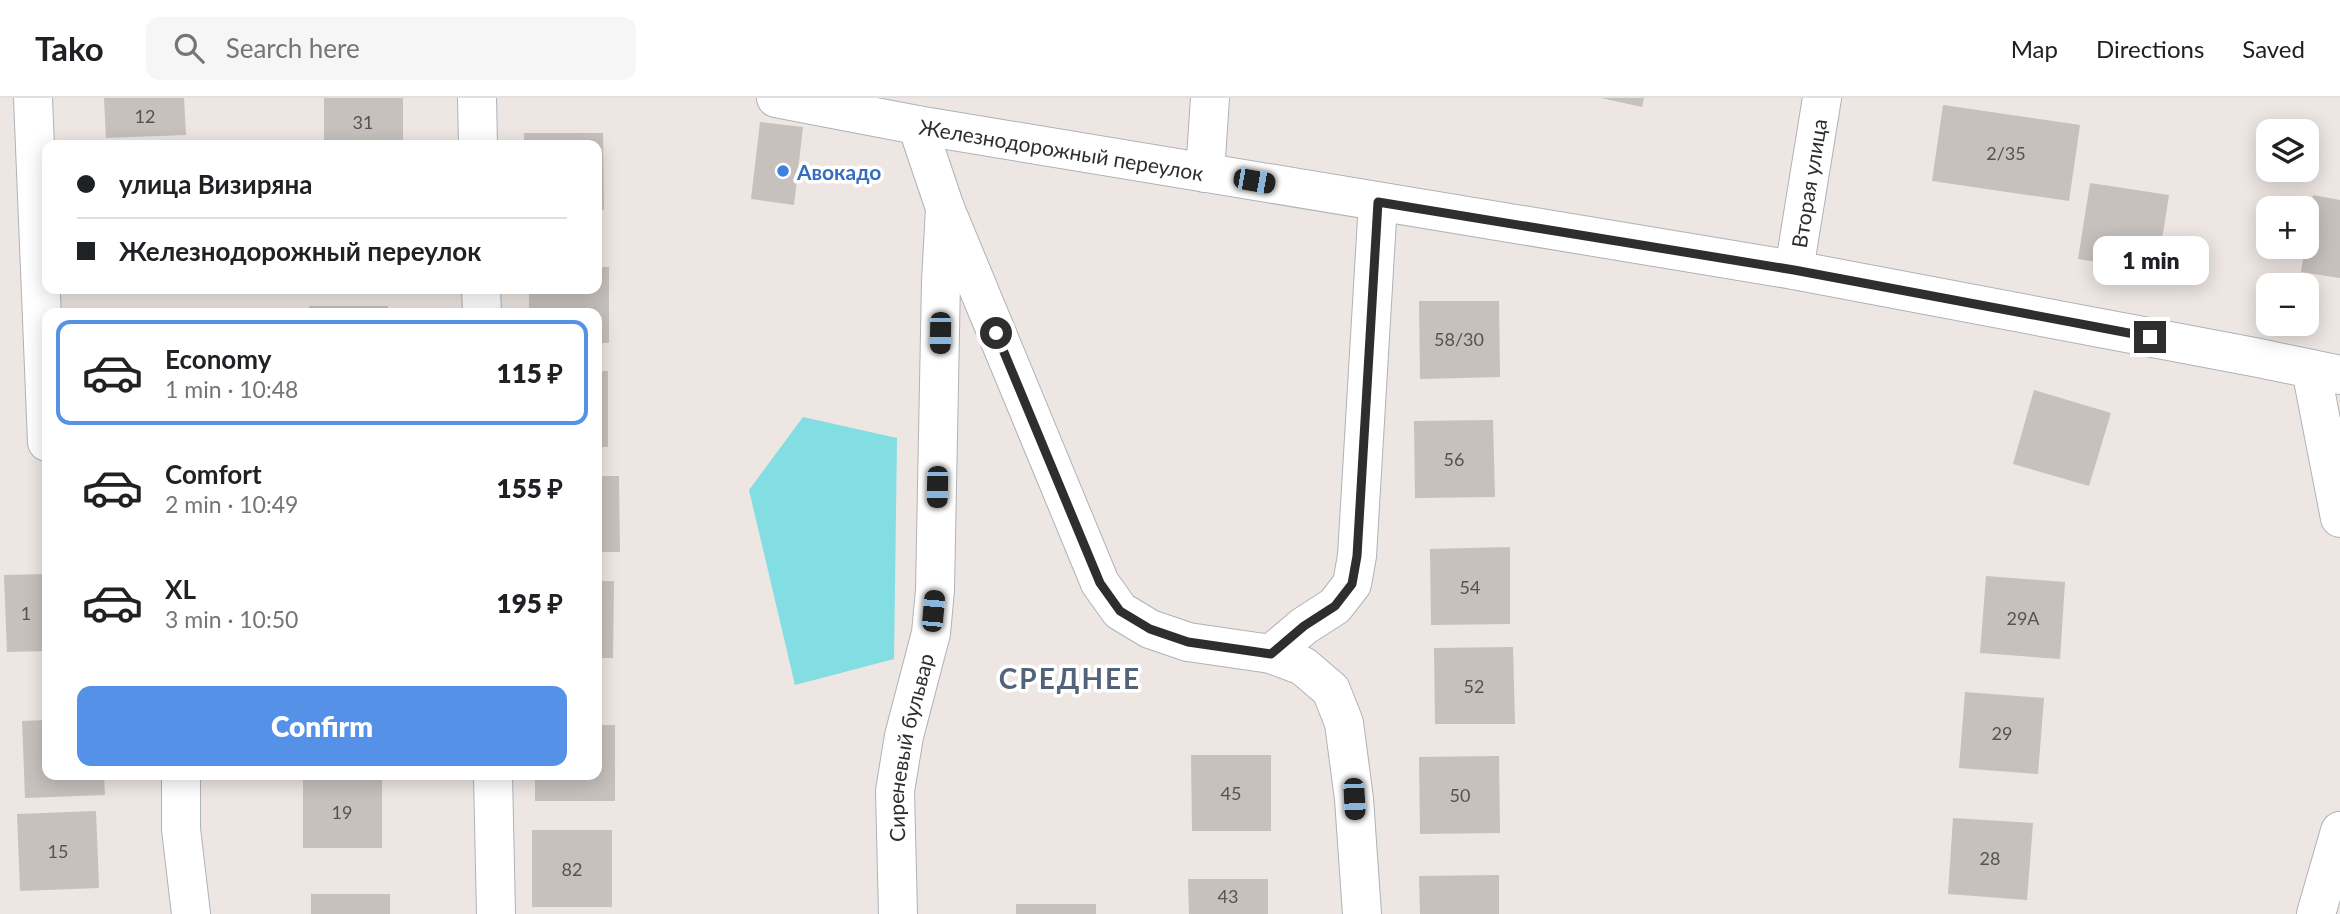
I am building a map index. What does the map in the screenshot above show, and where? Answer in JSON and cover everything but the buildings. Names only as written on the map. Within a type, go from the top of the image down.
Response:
[{"type":"street","points":[[33,98],[42,319]]},
{"type":"street","points":[[477,98],[478,140]]},
{"type":"street","name":"Железнодорожный переулок","points":[[776,98],[917,125],[1794,270],[2326,372]]},
{"type":"street","points":[[1205,173],[1210,98]]},
{"type":"street","name":"Вторая улица","points":[[1794,270],[1822,98]]},
{"type":"street","name":"Сиреневый бульвар","points":[[898,914],[895,791],[904,736],[931,633],[935,590],[945,208],[917,125]]},
{"type":"street","points":[[1271,654],[1304,626],[1335,606],[1352,584],[1357,556],[1378,202]]},
{"type":"street","points":[[945,208],[1100,583],[1120,611],[1150,629],[1188,642],[1271,654],[1303,666],[1331,690],[1344,723],[1354,799],[1362,914]]},
{"type":"street","points":[[2326,372],[2340,518]]},
{"type":"street","points":[[181,780],[181,828],[191,914]]},
{"type":"street","points":[[493,780],[496,914]]},
{"type":"street","points":[[2316,914],[2340,831]]},
{"type":"water","points":[[803,417],[897,438],[894,659],[795,685],[749,490]]},
{"type":"place","name":"Авокадо","points":[[783,171]]},
{"type":"district","name":"СРЕДНЕЕ","points":[[1070,678]]},
{"type":"route","points":[[996,333],[1100,583],[1120,611],[1150,629],[1188,642],[1271,654],[1304,626],[1335,606],[1352,584],[1357,556],[1378,202],[1794,270],[2150,337]]}]
